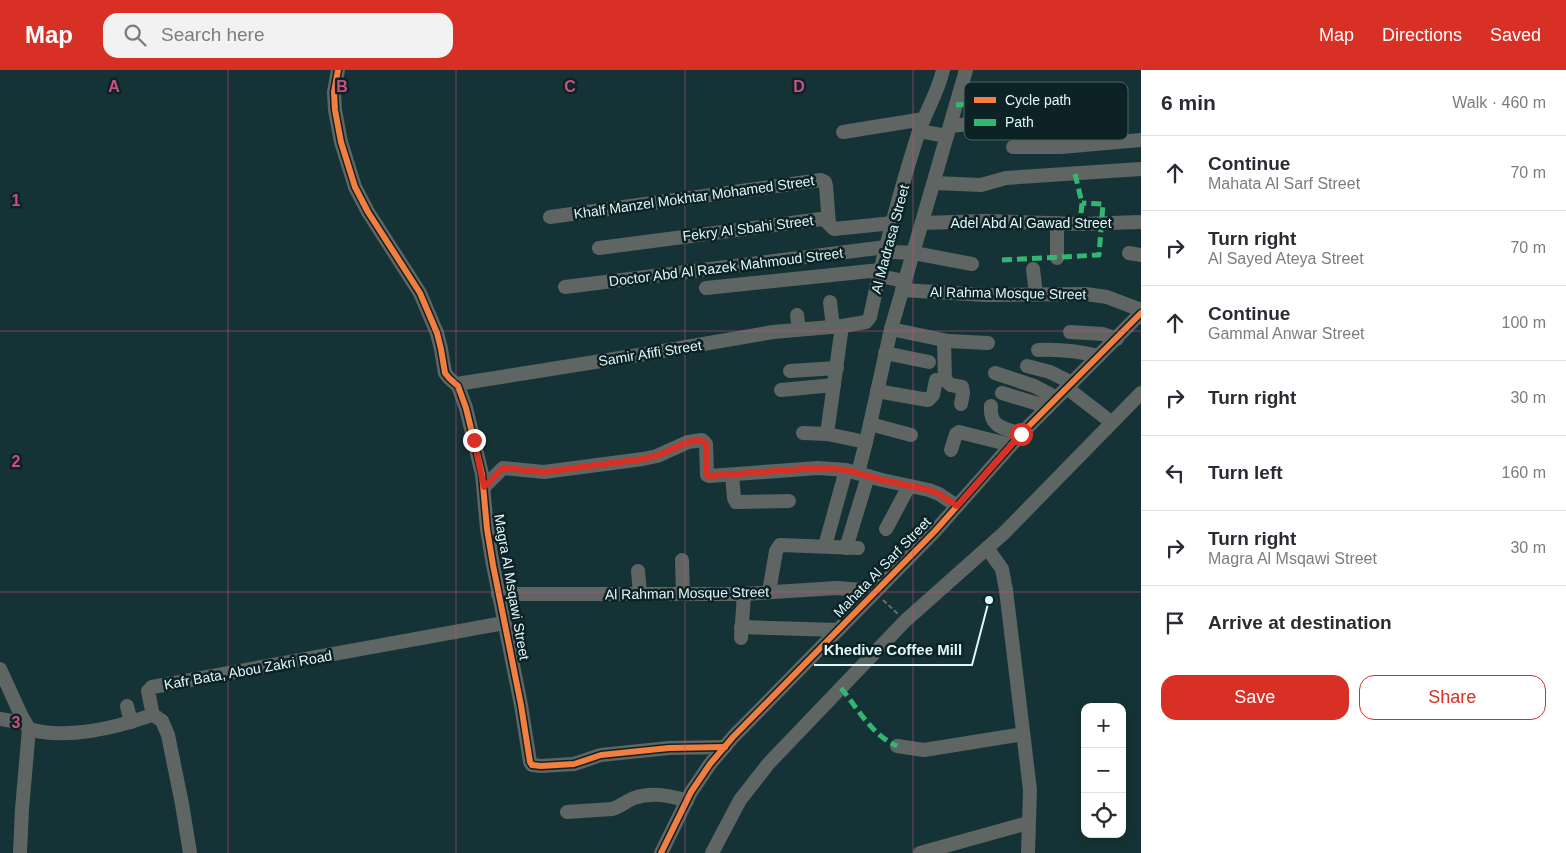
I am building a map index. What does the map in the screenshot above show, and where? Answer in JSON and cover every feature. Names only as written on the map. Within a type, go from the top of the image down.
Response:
[{"type":"street","name":"Magra Al Msqawi Street","points":[[338,70],[334,92],[335,110],[341,142],[355,187],[368,212],[420,293],[439,341],[445,372],[457,384],[466,408],[479,459],[484,487],[487,530],[498,594],[532,765],[580,763],[601,755],[682,748],[725,747]]},
{"type":"street","name":"Al Madrasa Street","points":[[838,326],[862,323],[868,320],[886,247],[922,125],[944,70]]},
{"type":"street","points":[[825,546],[858,473],[891,330],[966,70]]},
{"type":"street","points":[[842,132],[922,125],[949,131],[964,129]]},
{"type":"street","points":[[1013,147],[1061,147],[1141,140]]},
{"type":"street","points":[[934,183],[981,185],[1006,178],[1141,169]]},
{"type":"street","name":"Khalf Manzel Mokhtar Mohamed Street","points":[[550,217],[821,180],[825,182],[826,186],[828,224]]},
{"type":"street","name":"Fekry Al Sbahi Street","points":[[599,248],[821,219],[834,229],[893,223]]},
{"type":"street","name":"Adel Abd Al Gawad Street","points":[[922,223],[985,221],[1057,223],[1141,222]]},
{"type":"street","points":[[1057,223],[1057,258]]},
{"type":"street","points":[[886,247],[894,252],[914,253],[972,264]]},
{"type":"street","name":"Doctor Abd Al Razek Mahmoud Street","points":[[566,287],[886,247]]},
{"type":"street","points":[[1034,269],[1036,294]]},
{"type":"street","name":"Al Rahma Mosque Street","points":[[706,288],[879,273],[903,286],[986,295],[1073,293],[1096,295],[1141,312]]},
{"type":"street","points":[[827,434],[837,368],[838,326],[830,302]]},
{"type":"street","name":"Mahata Al Sarf Street","points":[[661,853],[686,801],[700,778],[725,747],[838,630],[877,594],[1021,434],[1064,394],[1141,312]]},
{"type":"street","points":[[797,315],[798,329]]},
{"type":"street","name":"Samir Afifi Street","points":[[457,384],[798,329],[838,326]]},
{"type":"street","points":[[891,330],[944,341],[988,343]]},
{"type":"street","points":[[1070,332],[1103,334],[1117,339]]},
{"type":"street","points":[[944,341],[945,380],[951,385],[960,386],[963,390],[961,404]]},
{"type":"street","points":[[1038,350],[1079,351],[1099,356]]},
{"type":"street","points":[[886,353],[929,362]]},
{"type":"street","points":[[1027,366],[1050,372],[1064,394]]},
{"type":"street","points":[[790,371],[837,368]]},
{"type":"street","points":[[995,373],[1064,394],[1107,419]]},
{"type":"street","points":[[878,391],[928,400],[933,396],[936,380]]},
{"type":"street","points":[[781,390],[834,385]]},
{"type":"street","points":[[1002,393],[1064,394]]},
{"type":"street","points":[[712,853],[740,800],[769,763],[905,621],[1015,522],[1107,419],[1141,393]]},
{"type":"street","points":[[991,406],[990,416],[996,425],[1021,434]]},
{"type":"street","points":[[870,424],[910,435]]},
{"type":"street","points":[[951,450],[956,434],[961,432],[986,433],[1011,445]]},
{"type":"street","points":[[803,433],[827,434],[866,442]]},
{"type":"street","points":[[484,487],[503,468],[544,472],[643,459],[656,456],[682,444],[702,440],[706,444],[707,475],[709,476],[826,468],[858,473],[929,490],[957,506]]},
{"type":"street","points":[[769,592],[776,551],[780,545],[852,548],[858,473]]},
{"type":"street","points":[[732,475],[736,502],[789,501]]},
{"type":"street","points":[[886,529],[909,486]]},
{"type":"street","points":[[987,548],[1002,569],[1005,582],[1030,790],[1028,853]]},
{"type":"street","points":[[682,560],[683,593]]},
{"type":"street","points":[[638,571],[640,593]]},
{"type":"street","name":"Al Rahman Mosque Street","points":[[498,594],[744,594],[837,588],[877,594]]},
{"type":"street","points":[[744,594],[741,632],[838,630]]},
{"type":"street","name":"Kafr Bata, Abou Zakri Road","points":[[152,714],[148,694],[149,689],[152,687],[504,623]]},
{"type":"street","points":[[0,669],[27,726],[20,853]]},
{"type":"street","points":[[127,706],[131,722]]},
{"type":"street","points":[[0,719],[51,734],[91,731],[131,722],[152,714],[162,720],[168,735],[190,853]]},
{"type":"street","points":[[897,746],[924,750],[1023,734]]},
{"type":"street","points":[[567,812],[612,809],[633,798],[651,795],[676,797],[686,801]]},
{"type":"street","points":[[920,853],[1028,823]]},
{"type":"path","points":[[877,594],[897,613]]},
{"type":"marked path","points":[[956,105],[964,104]]},
{"type":"marked path","points":[[1075,174],[1082,203],[1080,224]]},
{"type":"marked path","points":[[1002,260],[1099,255],[1103,204],[1082,203]]},
{"type":"marked path","points":[[841,688],[873,728],[897,746]]},
{"type":"cycle path","points":[[338,70],[334,92],[335,110],[341,142],[355,187],[368,212],[420,293],[437,333],[445,373],[458,386],[466,408],[482,474],[487,529],[530,762],[532,765],[541,766],[574,764],[601,755],[669,748],[725,747]]},
{"type":"cycle path","points":[[661,853],[691,792],[710,764],[733,737],[935,531],[1021,434],[1141,313]]},
{"type":"place","name":"Khedive Coffee Mill","points":[[989,600]]},
{"type":"route","points":[[474,440],[484,487],[503,468],[544,472],[643,459],[666,453],[688,442],[702,440],[706,444],[707,475],[709,476],[818,468],[846,470],[929,490],[957,506],[1021,434]]}]
